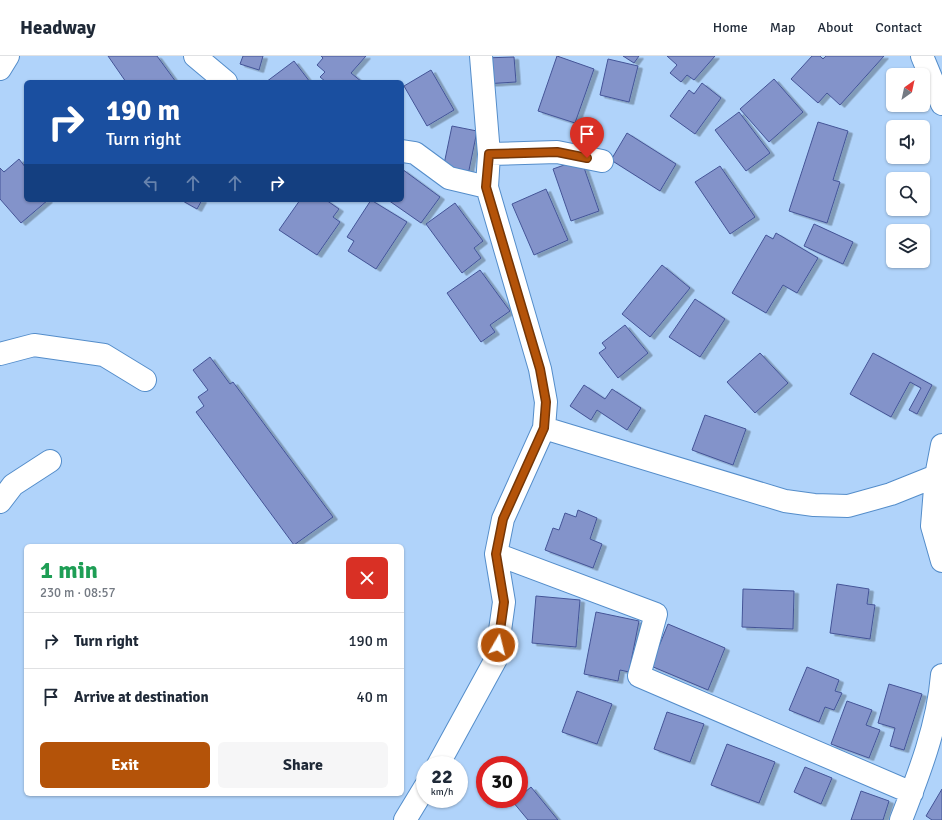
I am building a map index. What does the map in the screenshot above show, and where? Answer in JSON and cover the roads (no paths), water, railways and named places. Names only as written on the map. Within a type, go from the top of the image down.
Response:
[{"type":"street","points":[[0,69],[8,56]]},
{"type":"street","points":[[195,56],[224,80]]},
{"type":"street","points":[[443,756],[496,659],[504,602],[496,554],[503,519],[544,428],[546,402],[540,369],[486,187],[489,154],[481,56]]},
{"type":"street","points":[[922,56],[942,104]]},
{"type":"street","points":[[404,151],[415,153],[449,178],[486,187]]},
{"type":"street","points":[[489,154],[557,152],[602,161]]},
{"type":"street","points":[[0,354],[34,345],[104,355],[146,380]]},
{"type":"street","points":[[544,428],[785,501],[814,505],[848,506],[891,494],[936,476]]},
{"type":"street","points":[[942,445],[936,476],[932,526],[942,561]]},
{"type":"street","points":[[0,502],[13,485],[50,461]]},
{"type":"street","points":[[496,554],[656,614],[639,676],[912,793]]},
{"type":"street","points":[[901,820],[912,793],[939,705],[942,675]]},
{"type":"street","points":[[405,820],[416,802]]}]
